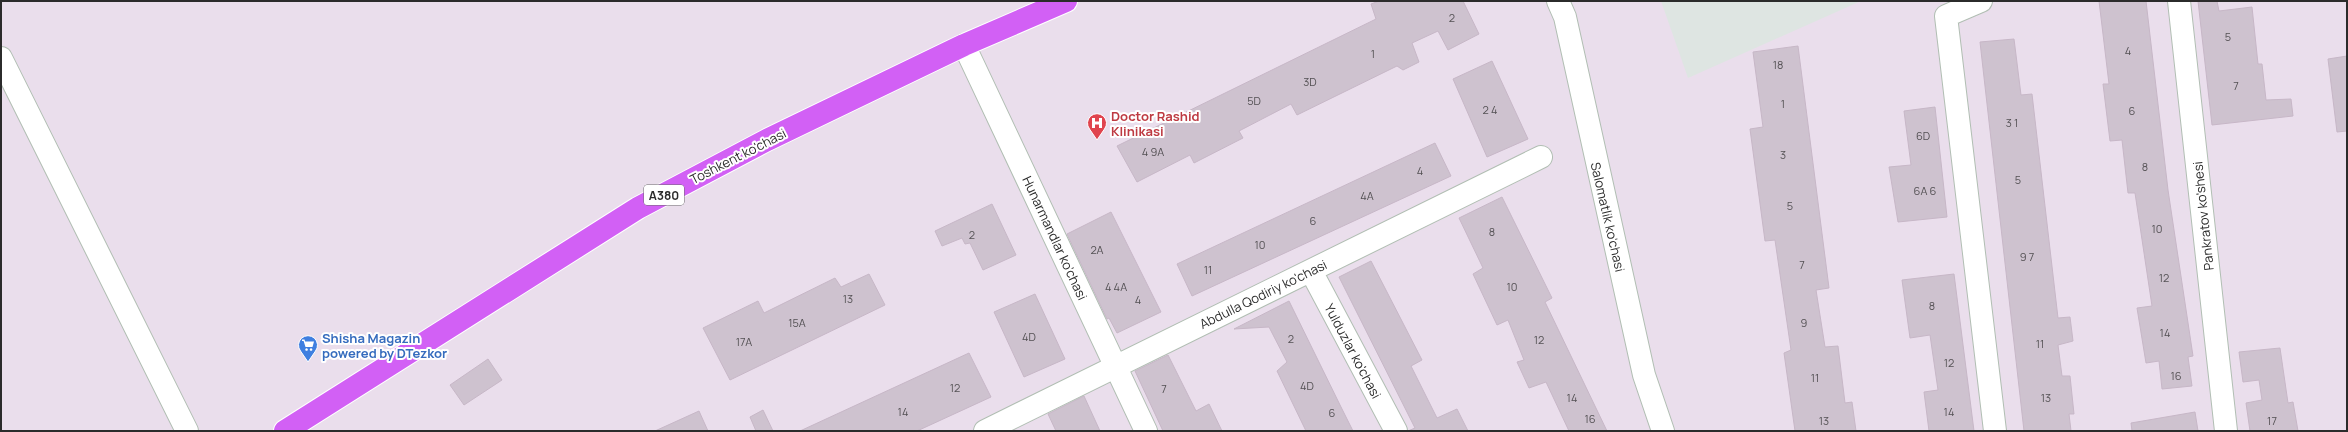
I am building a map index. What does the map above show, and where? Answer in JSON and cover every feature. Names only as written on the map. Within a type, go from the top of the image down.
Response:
[{"type":"highway","name":"Toshkent ko'chasi","points":[[285,431],[638,208],[767,140],[964,45],[1066,1]]},
{"type":"street","name":"Salomatlik ko'chasi","points":[[1558,1],[1565,17],[1644,375],[1663,431]]},
{"type":"street","points":[[1981,1],[1946,16],[1995,431]]},
{"type":"street","name":"Pankratov ko'shesi","points":[[2179,1],[2226,431]]},
{"type":"street","name":"Hunarmandlar ko'chasi","points":[[964,45],[1146,431]]},
{"type":"street","points":[[1,58],[187,431]]},
{"type":"street","name":"Abdulla Qodiriy ko'chasi","points":[[985,431],[1541,157]]},
{"type":"street","name":"Yulduzlar ko'chasi","points":[[1311,271],[1396,431]]},
{"type":"shaded area","points":[[1661,1],[1861,1],[1688,78]]},
{"type":"building","points":[[1379,1],[1463,1],[1479,34],[1448,50],[1438,31],[1412,43],[1419,62],[1403,70],[1397,66],[1297,115],[1291,104],[1239,131],[1243,138],[1194,163],[1190,155],[1137,182],[1117,146],[1376,19],[1371,4]]},
{"type":"building","points":[[2099,1],[2146,1],[2168,190],[2193,356],[2188,357],[2192,386],[2162,389],[2159,361],[2146,363],[2137,308],[2152,306],[2135,193],[2128,193],[2122,140],[2110,141],[2103,84],[2109,84]]},
{"type":"building","points":[[2198,1],[2217,1],[2219,11],[2252,7],[2258,64],[2262,64],[2266,100],[2291,99],[2293,116],[2212,125]]},
{"type":"building","points":[[2014,39],[2021,95],[2032,94],[2058,318],[2070,317],[2073,341],[2058,345],[2062,376],[2070,376],[2074,414],[2069,414],[2071,431],[2024,431],[1980,42]]},
{"type":"building","points":[[1798,46],[1829,288],[1816,290],[1825,347],[1838,346],[1845,403],[1852,402],[1856,431],[1795,431],[1784,353],[1791,350],[1775,240],[1765,241],[1750,129],[1763,127],[1753,52]]},
{"type":"building","points":[[2347,56],[2347,131],[2337,132],[2328,59]]},
{"type":"building","points":[[1492,61],[1528,139],[1487,157],[1453,79]]},
{"type":"building","points":[[1935,107],[1947,217],[1898,222],[1889,167],[1911,165],[1904,111]]},
{"type":"building","points":[[1435,143],[1451,176],[1192,296],[1177,264]]},
{"type":"building","points":[[1502,197],[1552,298],[1545,302],[1607,431],[1569,431],[1546,382],[1529,388],[1517,362],[1524,360],[1508,320],[1497,325],[1473,274],[1483,268],[1459,218]]},
{"type":"building","points":[[992,204],[1016,255],[983,270],[970,243],[965,244],[962,238],[942,246],[935,231]]},
{"type":"building","points":[[1111,212],[1161,312],[1117,333],[1109,318],[1107,319],[1067,234]]},
{"type":"building","points":[[1371,261],[1422,360],[1411,366],[1437,418],[1457,409],[1468,431],[1408,431],[1415,428],[1339,277]]},
{"type":"building","points":[[869,274],[885,305],[730,380],[703,328],[758,301],[764,313],[835,278],[841,287]]},
{"type":"building","points":[[1954,274],[1974,431],[1929,431],[1924,392],[1938,390],[1930,335],[1910,338],[1902,280]]},
{"type":"building","points":[[1035,294],[1065,359],[1024,377],[994,312]]},
{"type":"building","points":[[1289,301],[1353,431],[1306,431],[1277,371],[1287,362],[1269,327],[1234,329]]},
{"type":"building","points":[[2280,348],[2288,403],[2293,402],[2298,431],[2250,431],[2246,403],[2262,400],[2259,380],[2243,382],[2239,352]]},
{"type":"building","points":[[969,353],[991,397],[917,431],[800,431]]},
{"type":"building","points":[[1168,355],[1196,411],[1209,404],[1222,431],[1163,431],[1135,371]]},
{"type":"building","points":[[488,359],[502,380],[464,405],[450,385]]},
{"type":"building","points":[[1084,396],[1100,431],[1056,431],[1048,414]]},
{"type":"building","points":[[763,410],[773,431],[756,431],[750,417]]},
{"type":"building","points":[[699,411],[708,431],[655,431]]},
{"type":"building","points":[[2195,412],[2198,431],[2132,431],[2131,423]]},
{"type":"place","name":"Doctor Rashid Klinikasi","points":[[1097,140]]},
{"type":"place","name":"Shisha Magazin powered by DTezkor","points":[[308,362]]}]
